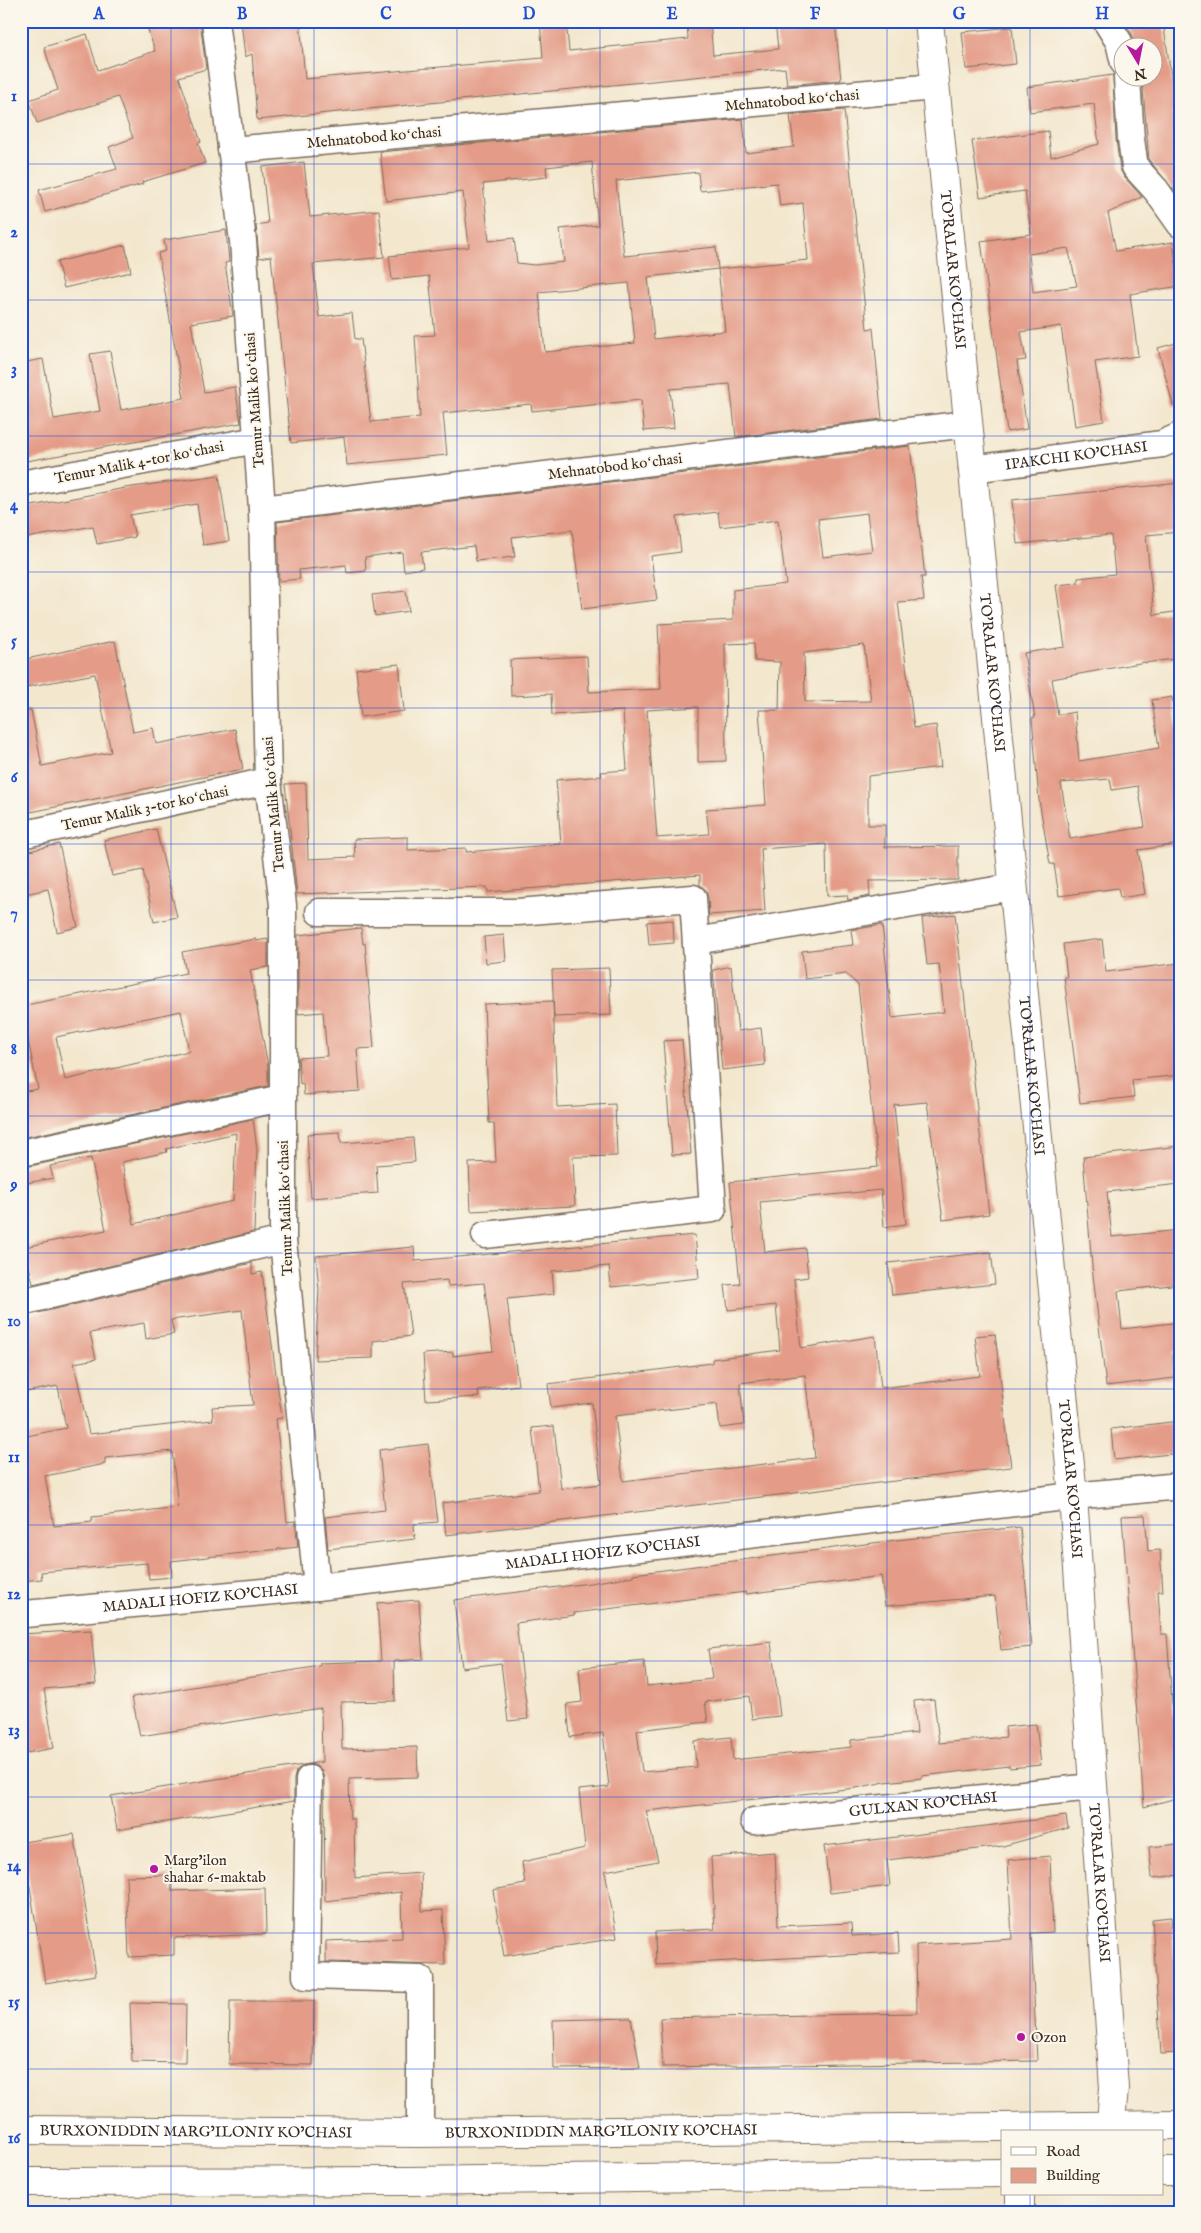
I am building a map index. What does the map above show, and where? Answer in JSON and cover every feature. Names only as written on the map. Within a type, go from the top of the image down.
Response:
[{"type":"main road","name":"TO'RALAR KO'CHASI","points":[[929,21],[1073,1496],[1114,2088],[1110,2128]]},
{"type":"main road","name":"BURXONIDDIN MARG’ILONIY KO’CHASI","points":[[21,2130],[420,2133],[1021,2129],[1180,2125]]},
{"type":"main road","points":[[1164,2172],[1180,2171]]},
{"type":"main road","points":[[21,2182],[409,2181],[1001,2173]]},
{"type":"main road","points":[[1020,2196],[1020,2212]]},
{"type":"street","name":"Temur Malik koʻchasi","points":[[215,21],[243,241],[262,508],[268,781],[283,905],[283,1240],[317,1588]]},
{"type":"street","points":[[1106,21],[1117,38]]},
{"type":"street","name":"Mehnatobod koʻchasi","points":[[231,150],[935,87]]},
{"type":"street","points":[[1128,88],[1135,167],[1156,190],[1180,224]]},
{"type":"street","name":"Mehnatobod koʻchasi","points":[[262,508],[968,424]]},
{"type":"street","name":"IPAKCHI KO'CHASI","points":[[972,468],[1162,444],[1180,436]]},
{"type":"street","name":"Temur Malik 4-tor koʻchasi","points":[[21,484],[257,440]]},
{"type":"street","name":"Temur Malik 3-tor koʻchasi","points":[[21,835],[268,781]]},
{"type":"street","points":[[696,941],[1013,886]]},
{"type":"street","points":[[319,912],[518,912],[693,898],[713,1209],[485,1235]]},
{"type":"street","points":[[21,1153],[282,1098]]},
{"type":"street","points":[[21,1302],[283,1240]]},
{"type":"street","name":"MADALI HOFIZ KO'CHASI","points":[[25,1614],[317,1588],[1073,1496],[1180,1486]]},
{"type":"street","points":[[309,1779],[306,1976],[420,1979],[420,2133]]},
{"type":"street","name":"GULXAN KO'CHASI","points":[[754,1821],[1093,1787]]},
{"type":"building","points":[[145,21],[200,21],[206,69],[179,77],[201,142],[198,143],[205,163],[142,182],[143,184],[45,212],[39,190],[117,169],[109,147],[133,138],[118,97],[37,123],[29,100],[58,90],[44,47],[87,34],[98,70],[155,51]]},
{"type":"building","points":[[241,21],[300,21],[305,79],[543,58],[540,21],[566,21],[569,51],[688,39],[687,21],[710,21],[713,55],[778,49],[775,21],[835,21],[841,80],[787,85],[785,68],[257,120],[252,54],[245,57]]},
{"type":"building","points":[[1124,21],[1163,21],[1176,110],[1173,111],[1180,169],[1180,198],[1149,160],[1143,88],[1164,88],[1164,38],[1133,38]]},
{"type":"building","points":[[1012,27],[1016,64],[966,69],[962,32]]},
{"type":"building","points":[[1113,75],[1116,140],[1120,169],[1124,177],[1142,197],[1108,213],[1116,251],[1173,242],[1180,286],[1130,294],[1138,356],[1095,362],[1104,421],[1075,426],[1061,326],[1021,332],[1026,360],[1017,361],[1027,429],[1007,432],[981,241],[1031,234],[1025,191],[980,197],[972,141],[1048,131],[1051,157],[1099,144],[1094,104],[1030,112],[1027,87]],"holes":[[[1068,248],[1077,286],[1033,292],[1029,254]]]},
{"type":"building","points":[[844,110],[867,329],[873,328],[882,419],[736,437],[730,384],[670,389],[674,428],[644,431],[641,400],[532,411],[531,404],[443,413],[447,455],[347,465],[344,437],[291,443],[271,256],[259,258],[256,225],[268,223],[262,167],[304,162],[310,217],[379,210],[384,257],[313,264],[319,317],[352,313],[355,339],[361,339],[371,422],[420,417],[415,336],[435,335],[429,276],[392,280],[389,256],[469,247],[463,192],[386,201],[380,152],[743,119],[746,153],[794,147],[790,115]],"holes":[[[592,162],[598,225],[560,229],[564,262],[534,265],[517,263],[514,238],[489,241],[483,184],[547,177],[546,167]],[[698,172],[700,191],[777,183],[780,206],[803,203],[808,260],[718,269],[716,247],[624,256],[616,181]],[[718,269],[725,331],[654,339],[648,277]],[[629,283],[635,343],[545,352],[539,292]]]},
{"type":"building","points":[[226,230],[229,262],[225,263],[233,316],[191,323],[204,392],[235,387],[241,423],[21,462],[21,363],[43,359],[54,419],[100,411],[90,354],[110,351],[121,410],[184,398],[158,253],[166,251],[164,240]]},
{"type":"building","points":[[125,245],[131,272],[64,288],[57,262]]},
{"type":"building","points":[[1180,342],[1180,404],[1173,405],[1158,348]]},
{"type":"building","points":[[910,446],[925,577],[921,577],[924,600],[898,602],[914,728],[936,725],[941,767],[868,776],[868,825],[885,825],[885,847],[958,846],[958,880],[869,881],[870,896],[848,900],[847,895],[827,896],[826,844],[761,849],[765,911],[709,915],[708,897],[706,890],[700,885],[700,875],[488,892],[487,887],[297,894],[285,784],[306,783],[308,859],[355,857],[354,839],[408,837],[408,850],[466,848],[466,852],[561,844],[556,780],[602,776],[601,772],[627,770],[623,711],[552,715],[551,694],[511,696],[510,660],[587,656],[589,692],[661,689],[658,624],[733,620],[733,590],[786,584],[778,520],[720,527],[718,512],[677,517],[681,552],[651,556],[657,600],[582,609],[572,530],[512,537],[515,557],[476,561],[474,546],[421,552],[423,568],[404,571],[402,552],[365,557],[366,571],[347,573],[346,565],[299,570],[300,579],[279,581],[277,522]],"holes":[[[867,513],[872,551],[823,557],[818,519]],[[754,643],[755,661],[780,662],[779,710],[759,710],[766,805],[706,809],[709,834],[657,838],[647,710],[698,707],[698,762],[726,761],[725,644]],[[864,645],[871,701],[805,702],[804,653]]]},
{"type":"building","points":[[219,475],[229,541],[203,545],[197,504],[130,515],[135,537],[97,544],[93,526],[21,539],[21,508],[125,488]]},
{"type":"building","points":[[1180,483],[1180,532],[1146,535],[1154,615],[1180,611],[1180,658],[1145,662],[1052,679],[1058,715],[1075,712],[1079,761],[1159,748],[1152,700],[1172,697],[1180,745],[1180,844],[1138,850],[1145,894],[1120,898],[1118,888],[1059,896],[1054,864],[1050,864],[1039,800],[1032,718],[1035,718],[1024,653],[1065,647],[1056,585],[1078,583],[1078,578],[1115,574],[1111,535],[1017,544],[1012,500]],"holes":[[[1110,779],[1112,790],[1138,786],[1145,827],[1070,839],[1061,783]]]},
{"type":"building","points":[[406,591],[409,611],[375,616],[372,595]]},
{"type":"building","points":[[115,641],[133,732],[153,728],[156,744],[235,729],[243,769],[21,814],[21,711],[31,710],[42,766],[111,752],[95,674],[21,688],[21,660]]},
{"type":"building","points":[[399,664],[404,711],[361,717],[356,669]]},
{"type":"building","points":[[156,829],[177,917],[154,922],[143,870],[112,876],[104,840]]},
{"type":"building","points":[[59,844],[78,927],[57,932],[48,889],[21,895],[21,853]]},
{"type":"building","points":[[955,914],[989,1214],[943,1220],[927,1102],[894,1105],[906,1224],[884,1227],[881,1190],[760,1202],[765,1252],[805,1248],[808,1277],[794,1279],[801,1348],[875,1336],[881,1388],[980,1376],[975,1336],[995,1334],[1011,1467],[446,1535],[442,1503],[539,1491],[532,1428],[554,1426],[561,1489],[601,1484],[592,1403],[551,1408],[548,1384],[712,1363],[712,1359],[780,1350],[776,1305],[728,1310],[725,1285],[740,1284],[730,1182],[878,1167],[858,985],[846,974],[805,979],[802,951],[853,945],[851,930],[882,925],[892,1018],[944,1012],[939,964],[927,965],[922,918]],"holes":[[[805,1375],[815,1458],[623,1481],[615,1416],[717,1404],[720,1428],[744,1425],[740,1383]]]},
{"type":"building","points":[[673,920],[674,943],[649,945],[647,922]]},
{"type":"building","points":[[361,928],[363,944],[365,943],[374,1048],[357,1049],[360,1091],[304,1095],[303,1083],[300,1084],[298,1058],[327,1056],[323,1012],[298,1014],[298,935]]},
{"type":"building","points":[[504,935],[506,961],[486,963],[484,937]]},
{"type":"building","points":[[256,939],[256,941],[268,939],[268,967],[250,970],[268,1066],[268,1086],[21,1138],[21,1092],[38,1089],[21,1006],[186,973],[182,952]],"holes":[[[181,1011],[189,1051],[65,1080],[56,1037]]]},
{"type":"building","points":[[1102,939],[1106,972],[1180,963],[1180,1075],[1132,1080],[1134,1097],[1080,1103],[1064,977],[1067,977],[1063,944]]},
{"type":"building","points":[[731,966],[738,1031],[761,1028],[765,1065],[722,1070],[713,970]]},
{"type":"building","points":[[609,968],[611,1015],[554,1017],[552,970]]},
{"type":"building","points":[[553,1001],[557,1107],[615,1104],[617,1156],[573,1157],[575,1206],[471,1211],[469,1163],[496,1162],[494,1123],[489,1123],[484,1004]]},
{"type":"building","points":[[682,1040],[691,1154],[672,1155],[663,1041]]},
{"type":"building","points":[[253,1119],[257,1149],[254,1232],[33,1284],[25,1247],[106,1230],[91,1158],[50,1166],[53,1178],[21,1184],[21,1168]],"holes":[[[236,1133],[233,1201],[134,1224],[122,1162],[167,1152],[166,1149]]]},
{"type":"building","points":[[340,1132],[341,1143],[413,1138],[415,1162],[376,1165],[378,1193],[311,1198],[307,1134]]},
{"type":"building","points":[[1180,1146],[1180,1184],[1107,1192],[1112,1237],[1180,1230],[1180,1284],[1118,1291],[1122,1329],[1180,1322],[1180,1351],[1173,1352],[1175,1378],[1106,1386],[1092,1266],[1083,1157]]},
{"type":"building","points":[[695,1235],[699,1278],[611,1287],[609,1266],[552,1271],[554,1294],[507,1299],[518,1385],[478,1390],[479,1397],[426,1400],[423,1354],[453,1352],[453,1356],[493,1351],[484,1283],[448,1286],[447,1280],[404,1284],[411,1336],[373,1341],[373,1358],[315,1360],[319,1290],[316,1256],[414,1247],[415,1261]]},
{"type":"building","points":[[991,1252],[995,1284],[892,1295],[888,1263]]},
{"type":"building","points":[[252,1263],[252,1274],[262,1272],[282,1418],[276,1419],[287,1522],[295,1521],[298,1547],[171,1561],[172,1577],[149,1579],[147,1563],[41,1572],[42,1579],[21,1581],[21,1452],[25,1452],[22,1437],[66,1428],[58,1386],[21,1393],[21,1317]],"holes":[[[242,1310],[253,1405],[212,1407],[213,1420],[89,1434],[74,1363],[96,1359],[90,1333],[144,1323],[146,1339],[174,1334],[171,1320]],[[172,1451],[178,1507],[92,1517],[92,1522],[54,1526],[45,1476],[105,1464],[105,1458]]]},
{"type":"building","points":[[1180,1421],[1180,1453],[1114,1460],[1111,1429]]},
{"type":"building","points":[[428,1444],[438,1522],[414,1524],[415,1539],[328,1549],[325,1517],[385,1510],[379,1450]]},
{"type":"building","points":[[1145,1515],[1148,1551],[1160,1550],[1163,1591],[1158,1591],[1161,1634],[1167,1634],[1173,1716],[1180,1713],[1180,1797],[1144,1807],[1122,1516]]},
{"type":"building","points":[[1020,1527],[1032,1647],[1001,1650],[995,1596],[885,1606],[881,1576],[746,1594],[746,1592],[574,1613],[575,1615],[516,1623],[528,1719],[508,1721],[501,1663],[462,1668],[454,1600],[590,1583],[633,1576],[633,1574],[896,1540]]},
{"type":"building","points":[[419,1600],[423,1659],[394,1661],[395,1701],[341,1702],[342,1749],[417,1747],[418,1777],[349,1779],[350,1819],[354,1819],[355,1878],[421,1873],[422,1911],[443,1910],[445,1965],[326,1962],[326,1941],[402,1938],[401,1892],[325,1901],[324,1779],[322,1771],[316,1766],[310,1764],[302,1766],[296,1771],[294,1801],[117,1830],[111,1796],[322,1762],[321,1708],[140,1736],[132,1697],[320,1666],[320,1663],[381,1661],[377,1603]]},
{"type":"building","points":[[91,1630],[96,1684],[44,1689],[54,1748],[27,1753],[21,1716],[21,1634]]},
{"type":"building","points":[[771,1642],[780,1716],[752,1719],[749,1696],[705,1702],[708,1722],[637,1730],[642,1772],[696,1767],[694,1741],[731,1737],[733,1760],[851,1747],[851,1740],[917,1733],[914,1701],[934,1699],[939,1743],[1006,1737],[1005,1727],[1036,1724],[1041,1765],[1010,1768],[1009,1766],[922,1776],[922,1778],[885,1782],[856,1788],[646,1811],[658,1861],[605,1871],[617,1938],[504,1956],[493,1890],[525,1884],[522,1862],[585,1848],[579,1790],[609,1787],[603,1733],[570,1737],[567,1704],[582,1702],[579,1668],[644,1661],[647,1686],[712,1679],[708,1649]]},
{"type":"building","points":[[1066,1816],[1068,1828],[1003,1846],[887,1860],[890,1886],[830,1893],[824,1846]]},
{"type":"building","points":[[74,1834],[96,1975],[45,1983],[23,1842]]},
{"type":"building","points":[[1180,1844],[1180,1875],[1152,1878],[1149,1847]]},
{"type":"building","points":[[775,1852],[778,1926],[851,1923],[852,1936],[898,1933],[899,1952],[656,1965],[655,1932],[715,1929],[711,1857]]},
{"type":"building","points":[[1050,1856],[1053,1932],[1031,1933],[1037,2061],[663,2067],[660,2018],[917,2013],[916,1945],[1012,1939],[1008,1860]]},
{"type":"building","points":[[171,1875],[172,1891],[265,1888],[266,1934],[174,1938],[174,1955],[129,1957],[126,1876]]},
{"type":"building","points":[[1171,1917],[1176,1980],[1180,1979],[1180,2053],[1161,2054],[1152,1919]]},
{"type":"building","points":[[230,2001],[314,2001],[313,2065],[229,2064]]},
{"type":"building","points":[[130,2003],[186,2004],[185,2063],[132,2062]]},
{"type":"building","points":[[631,2018],[640,2068],[554,2069],[553,2020]]},
{"type":"place","name":"Marg'ilon shahar 6-maktab","points":[[154,1869]]},
{"type":"place","name":"Ozon","points":[[1021,2037]]}]
